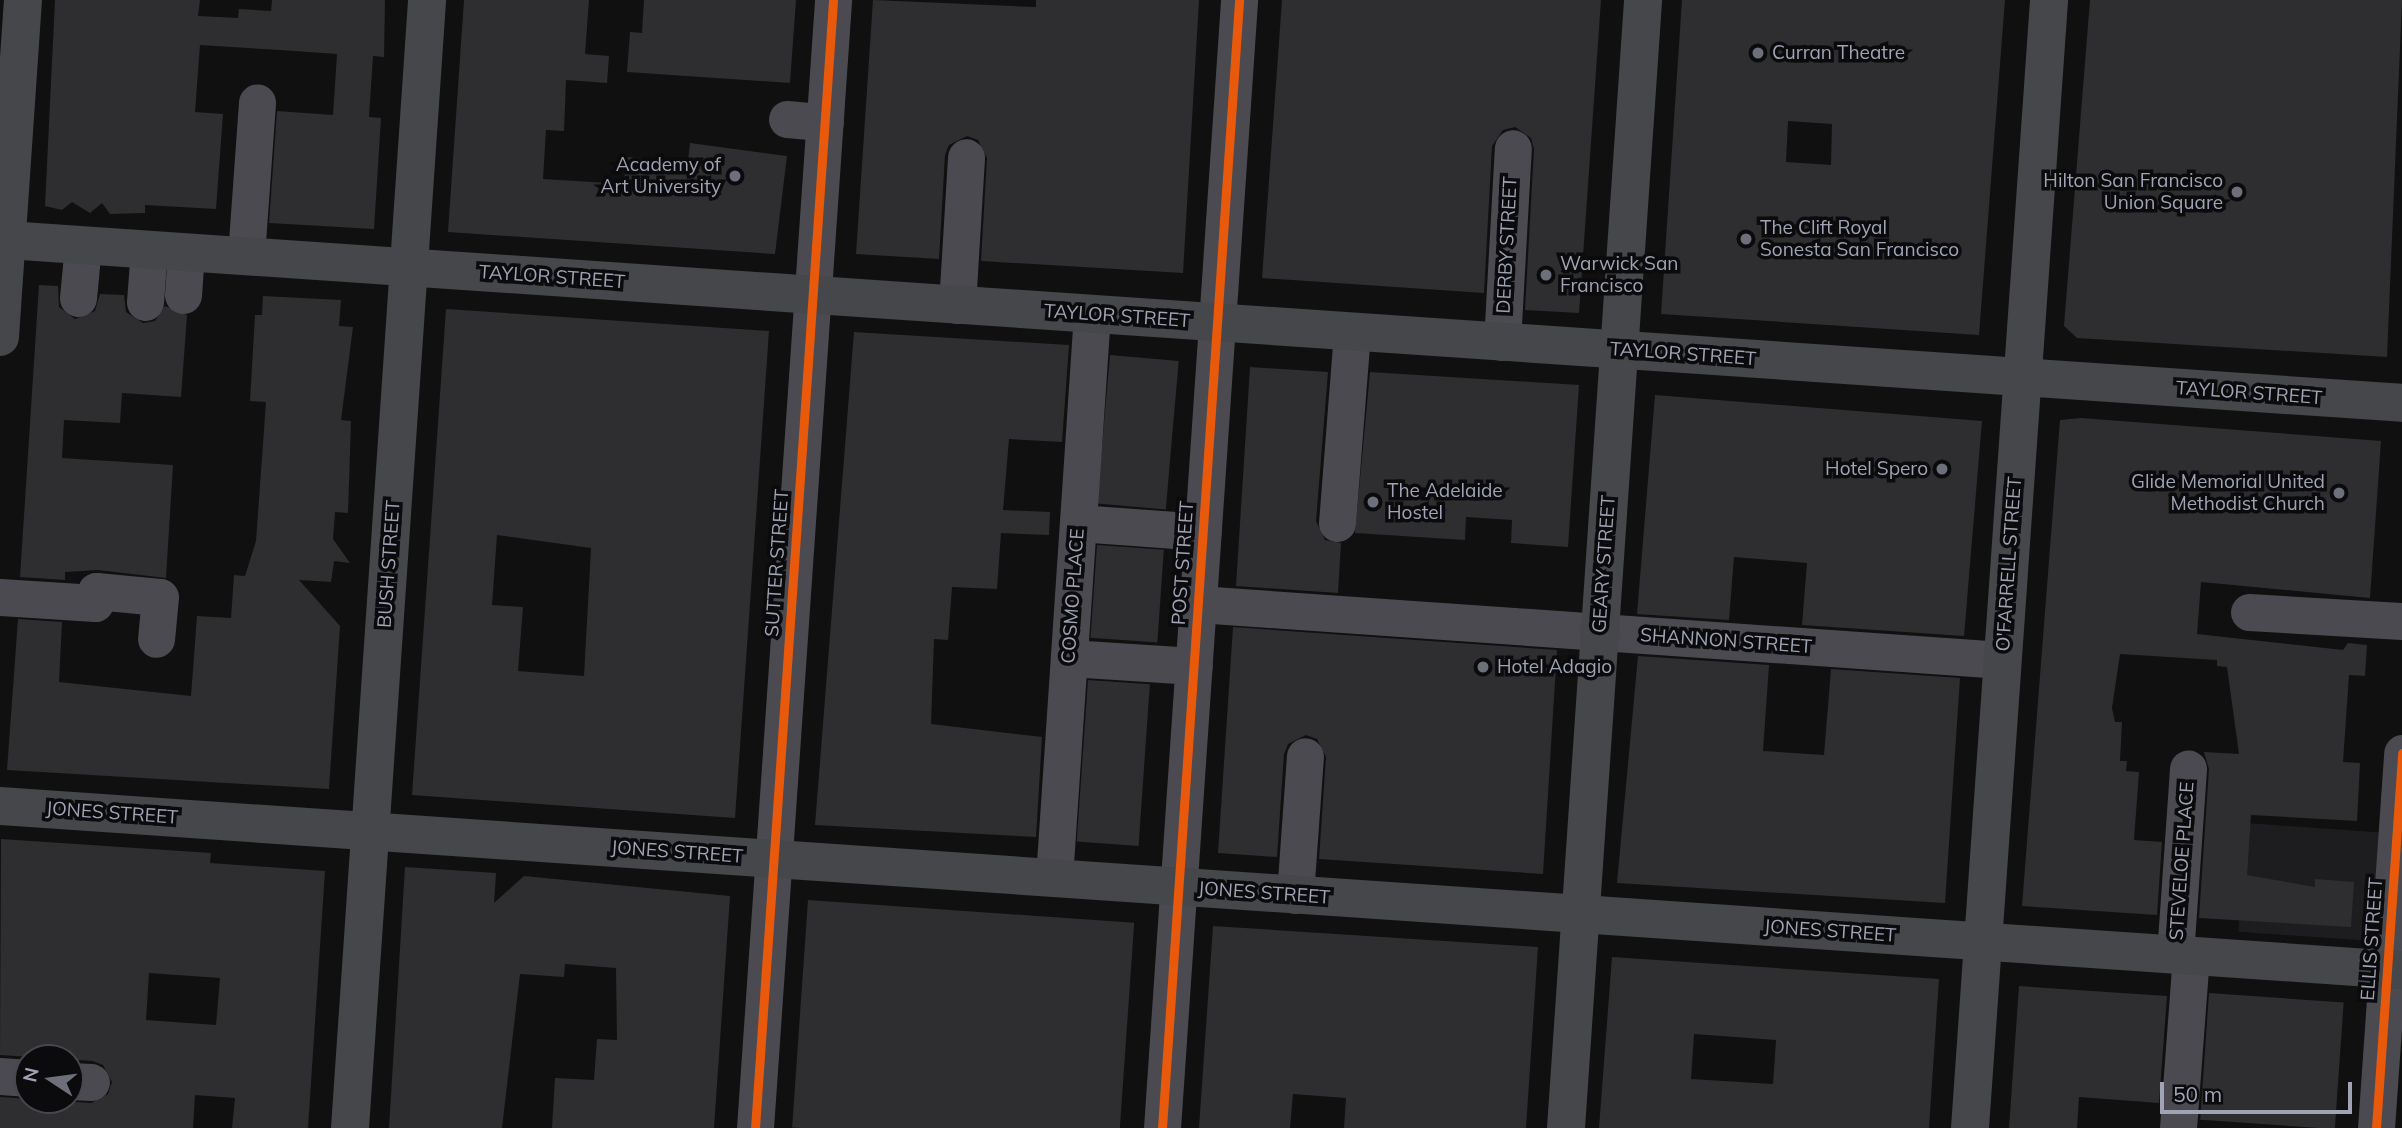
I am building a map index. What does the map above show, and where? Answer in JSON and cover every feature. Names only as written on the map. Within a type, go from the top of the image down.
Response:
[{"type":"main road","points":[[0,337],[4,239],[23,0]]},
{"type":"main road","name":"BUSH STREET","points":[[350,1128],[427,0]]},
{"type":"main road","name":"GEARY STREET","points":[[1566,1128],[1643,0]]},
{"type":"main road","name":"O'FARRELL STREET","points":[[1970,1128],[2049,0]]},
{"type":"main road","name":"TAYLOR STREET","points":[[4,239],[2402,403]]},
{"type":"main road","name":"JONES STREET","points":[[0,806],[2395,970]]},
{"type":"street","name":"SUTTER STREET","points":[[755,1128],[833,0]]},
{"type":"street","name":"POST STREET","points":[[1162,1128],[1239,0]]},
{"type":"street","points":[[246,256],[257,103]]},
{"type":"street","points":[[787,119],[825,122]]},
{"type":"street","name":"DERBY STREET","points":[[1502,342],[1513,148]]},
{"type":"street","points":[[957,305],[966,156]]},
{"type":"street","points":[[78,298],[83,245]]},
{"type":"street","points":[[167,251],[183,295]]},
{"type":"street","points":[[145,302],[167,251]]},
{"type":"street","name":"COSMO PLACE","points":[[1054,878],[1093,314]]},
{"type":"street","points":[[1337,523],[1352,332]]},
{"type":"street","points":[[1078,523],[1203,532]]},
{"type":"street","points":[[0,597],[95,603],[96,591],[160,597],[156,639]]},
{"type":"street","name":"SHANNON STREET","points":[[1198,604],[2003,660]]},
{"type":"street","points":[[2249,612],[2402,621]]},
{"type":"street","points":[[1069,658],[1194,666]]},
{"type":"street","name":"ELLIS STREET","points":[[2376,1128],[2395,970],[2402,753]]},
{"type":"street","points":[[1295,895],[1305,755]]},
{"type":"street","name":"STEVELOE PLACE","points":[[2178,1128],[2188,768]]},
{"type":"shaded area","points":[[2246,823],[2402,834],[2394,943],[2238,932]]},
{"type":"building","points":[[55,0],[200,0],[198,16],[238,18],[239,9],[271,11],[272,0],[385,0],[384,57],[373,56],[369,117],[381,118],[374,229],[269,223],[277,111],[333,115],[337,54],[280,50],[200,45],[195,112],[223,114],[216,209],[145,205],[145,213],[110,214],[102,203],[90,213],[72,202],[62,210],[45,206]]},
{"type":"building","points":[[464,0],[589,0],[585,54],[609,56],[607,83],[566,80],[564,131],[546,130],[543,179],[624,184],[626,157],[688,161],[690,143],[787,156],[775,254],[448,232]]},
{"type":"building","points":[[644,0],[796,0],[790,83],[627,72],[630,32],[642,33]]},
{"type":"building","points":[[873,0],[1036,7],[1036,0],[1199,0],[1183,273],[981,261],[987,158],[978,140],[967,136],[949,145],[945,155],[939,259],[856,254]]},
{"type":"building","points":[[1282,0],[1601,0],[1579,313],[1525,310],[1534,149],[1531,138],[1515,127],[1503,130],[1492,146],[1484,293],[1262,278]]},
{"type":"building","points":[[1682,0],[2005,0],[1979,335],[1661,314]],"holes":[[[1788,121],[1832,124],[1831,165],[1786,162]]]},
{"type":"building","name":"Hilton San Francisco Union Square","points":[[2090,0],[2402,0],[2387,357],[2077,338],[2064,326]]},
{"type":"building","points":[[39,285],[58,286],[59,307],[75,319],[95,311],[100,294],[124,295],[126,312],[143,323],[155,321],[165,306],[187,315],[181,397],[122,393],[120,423],[64,420],[62,458],[173,465],[166,578],[98,570],[65,572],[65,580],[20,577]]},
{"type":"building","points":[[263,296],[341,300],[339,326],[353,327],[341,420],[351,421],[348,513],[335,512],[333,539],[350,563],[334,561],[331,582],[299,580],[340,626],[329,789],[7,770],[18,619],[62,622],[59,682],[191,696],[197,616],[231,618],[234,575],[245,576],[256,541],[266,402],[250,401],[255,315],[262,315]]},
{"type":"building","points":[[446,309],[769,331],[735,818],[412,795]],"holes":[[[497,535],[591,548],[584,676],[518,671],[523,607],[492,605]]]},
{"type":"building","points":[[854,332],[1069,345],[1062,442],[1009,439],[1003,510],[1050,512],[1049,535],[1001,533],[997,589],[952,587],[948,640],[934,639],[931,724],[1042,737],[1036,837],[815,825]]},
{"type":"building","points":[[1110,355],[1179,361],[1166,509],[1097,503]]},
{"type":"building","points":[[1250,367],[1328,372],[1316,521],[1325,540],[1341,543],[1338,593],[1236,586]]},
{"type":"building","points":[[1370,372],[1579,385],[1568,547],[1511,543],[1512,520],[1466,517],[1465,540],[1355,533]]},
{"type":"building","points":[[1655,395],[1982,421],[1964,636],[1802,625],[1807,563],[1734,557],[1729,620],[1637,614]]},
{"type":"building","points":[[2081,418],[2381,441],[2370,598],[2201,582],[2197,634],[2343,650],[2348,643],[2367,645],[2365,676],[2349,675],[2343,762],[2360,763],[2357,821],[2251,815],[2247,875],[2315,887],[2315,879],[2354,882],[2351,927],[2199,918],[2209,769],[2204,752],[2239,754],[2227,667],[2217,666],[2217,660],[2120,654],[2112,708],[2115,722],[2122,722],[2120,761],[2127,761],[2126,771],[2139,772],[2134,840],[2162,842],[2157,915],[2022,906],[2060,420]]},
{"type":"building","points":[[1097,545],[1164,550],[1157,642],[1091,638]]},
{"type":"building","points":[[1233,627],[1557,650],[1543,874],[1319,859],[1326,757],[1317,739],[1306,735],[1288,744],[1284,754],[1277,857],[1218,853]]},
{"type":"building","points":[[1638,656],[1769,665],[1763,751],[1824,755],[1831,669],[1960,678],[1945,903],[1617,883]]},
{"type":"building","points":[[1088,680],[1150,684],[1139,846],[1077,842]]},
{"type":"building","points":[[1,839],[211,853],[210,863],[325,871],[308,1128],[232,1128],[235,1098],[195,1095],[193,1128],[0,1128],[0,1097],[14,1098],[14,1114],[84,1114],[84,1103],[91,1103],[108,1094],[112,1082],[103,1065],[84,1060],[84,1044],[14,1044],[14,1056],[0,1055]],"holes":[[[149,973],[220,978],[216,1025],[146,1020]]]},
{"type":"building","points":[[405,867],[496,873],[494,903],[524,876],[730,896],[714,1128],[552,1128],[555,1078],[594,1080],[597,1039],[617,1040],[616,968],[565,964],[564,977],[520,974],[502,1128],[389,1128]]},
{"type":"building","points":[[808,900],[1134,923],[1120,1128],[792,1127]]},
{"type":"building","points":[[1213,926],[1538,947],[1526,1128],[1344,1128],[1346,1098],[1293,1094],[1290,1128],[1199,1128]]},
{"type":"building","points":[[1612,957],[1939,979],[1929,1128],[1599,1128]],"holes":[[[1694,1034],[1776,1040],[1773,1084],[1691,1079]]]},
{"type":"building","points":[[2019,986],[2167,996],[2159,1103],[2079,1097],[2077,1128],[2009,1128]]},
{"type":"building","points":[[2209,993],[2344,1002],[2335,1128],[2200,1120]]},
{"type":"cycle path","points":[[755,1128],[833,0]]},
{"type":"cycle path","points":[[1162,1128],[1239,0]]},
{"type":"cycle path","points":[[2376,1128],[2402,753]]},
{"type":"place","name":"Curran Theatre","points":[[1758,53]]},
{"type":"place","name":"Academy of Art University","points":[[735,176]]},
{"type":"place","name":"Hilton San Francisco Union Square","points":[[2237,192]]},
{"type":"place","name":"The Clift Royal Sonesta San Francisco","points":[[1746,239]]},
{"type":"place","name":"Warwick San Francisco","points":[[1546,275]]},
{"type":"place","name":"Hotel Spero","points":[[1942,469]]},
{"type":"place","name":"Glide Memorial United Methodist Church","points":[[2339,493]]},
{"type":"place","name":"The Adelaide Hostel","points":[[1373,502]]},
{"type":"place","name":"Hotel Adagio","points":[[1483,667]]}]
